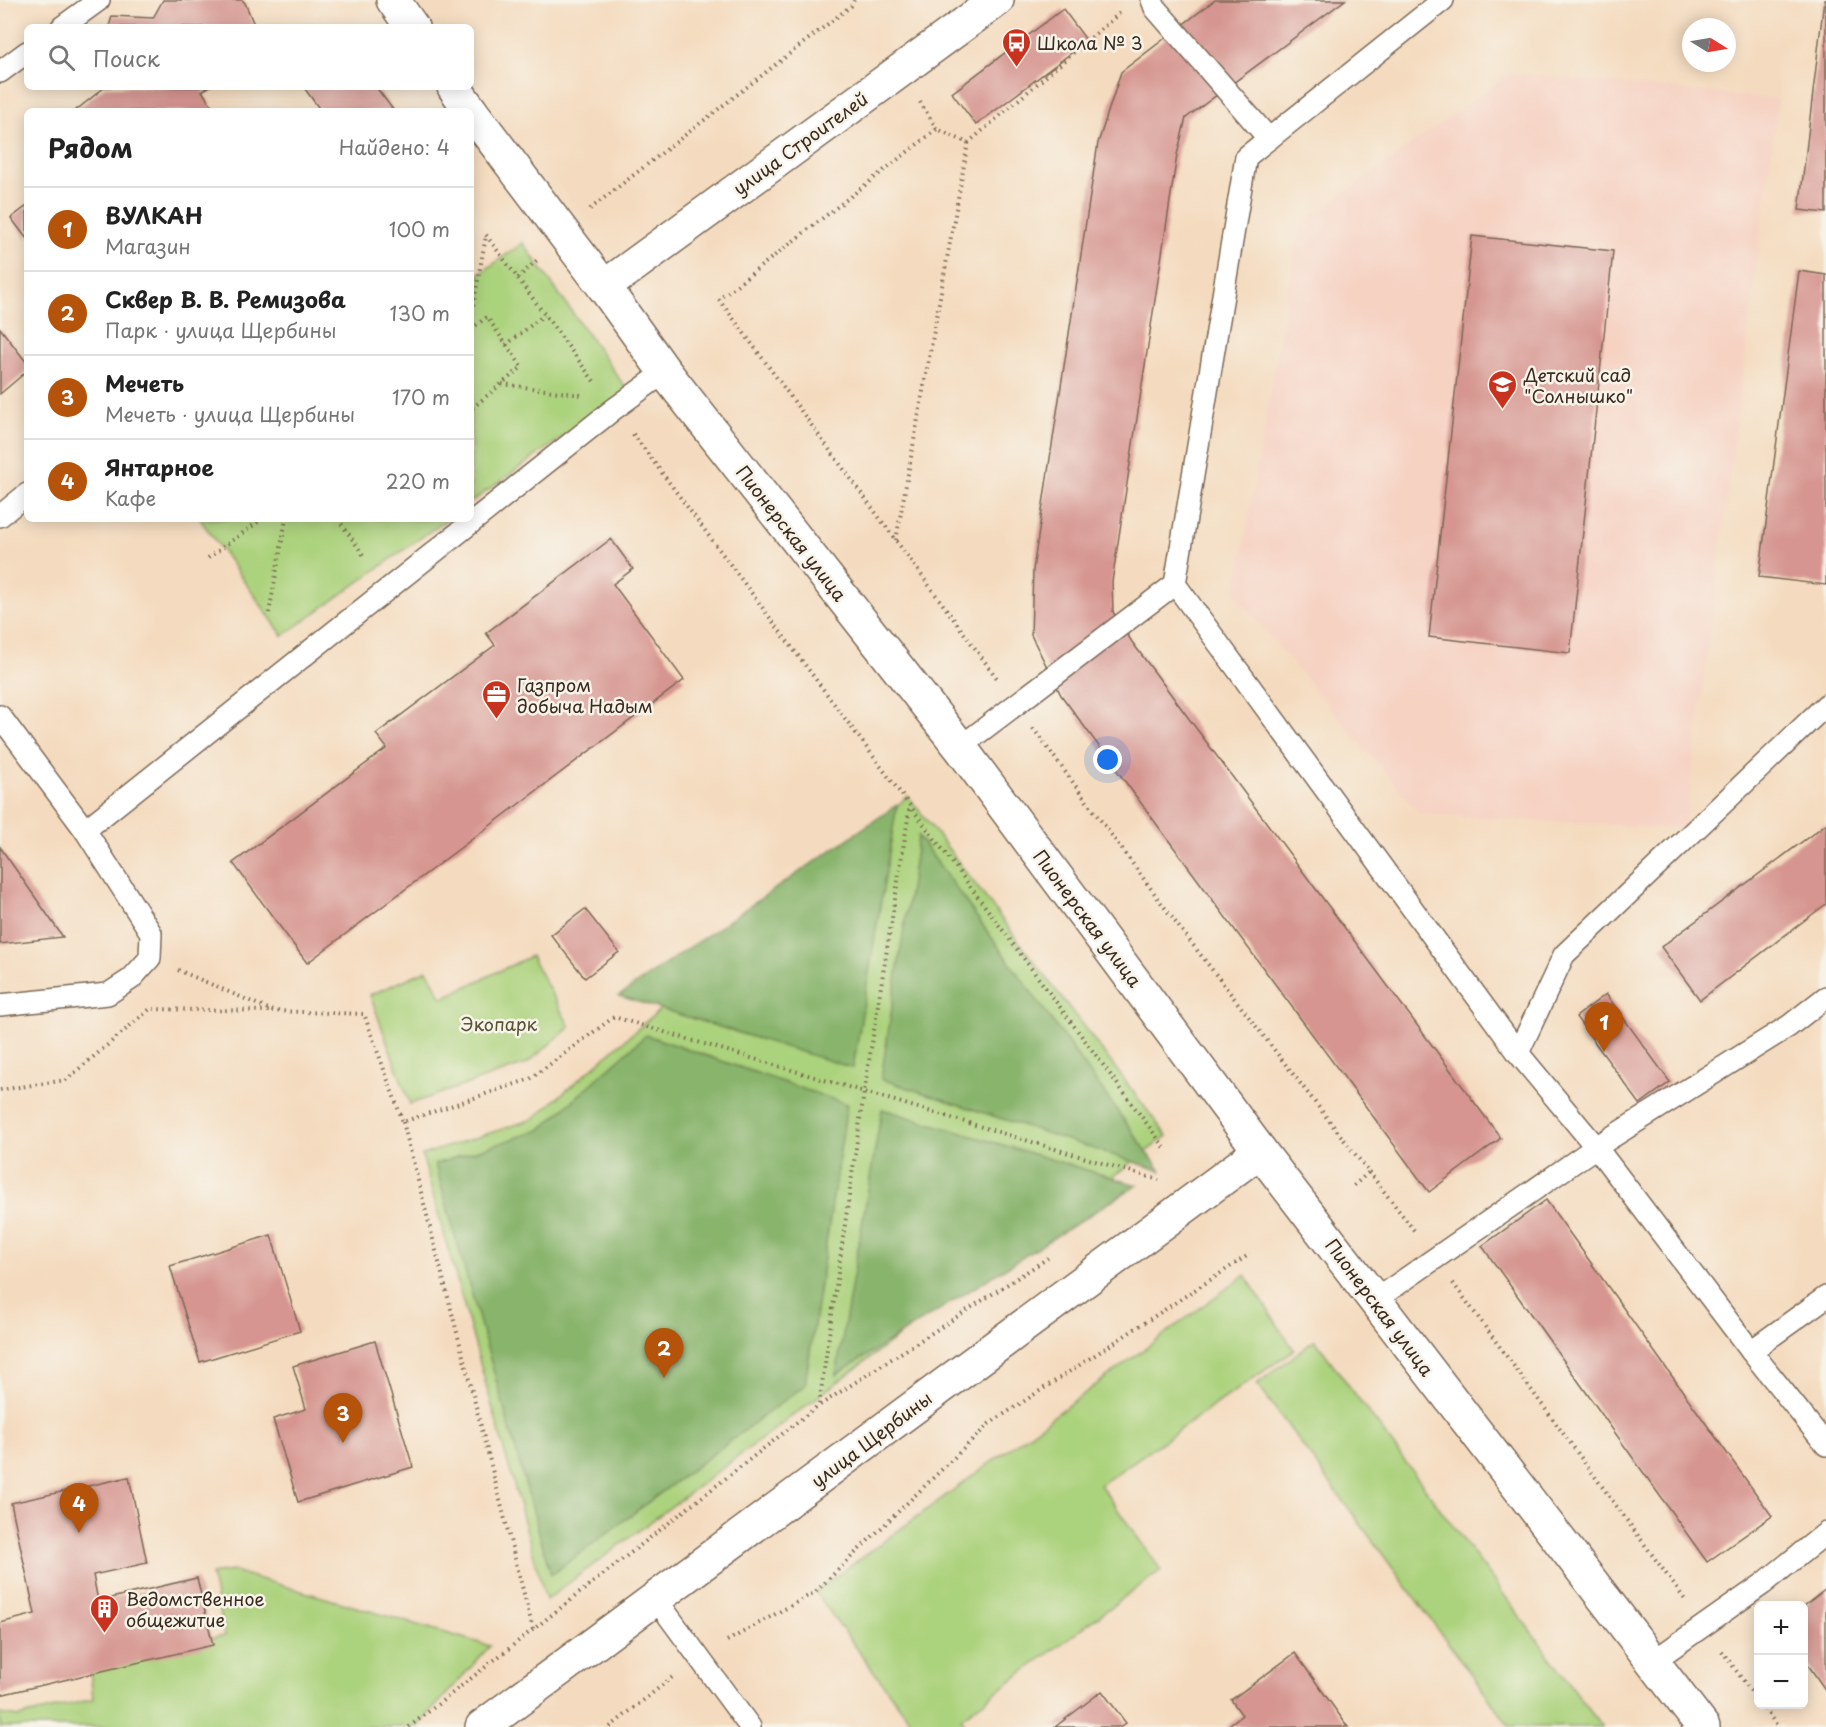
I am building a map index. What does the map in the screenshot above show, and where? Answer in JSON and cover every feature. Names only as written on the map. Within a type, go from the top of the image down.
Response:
[{"type":"street","points":[[393,0],[410,24]]},
{"type":"street","name":"улица Строителей","points":[[604,287],[997,0]]},
{"type":"street","name":"Пионерская улица","points":[[456,90],[469,108]]},
{"type":"street","name":"Пионерская улица","points":[[474,115],[564,233],[665,372],[960,747],[1260,1151],[1702,1727]]},
{"type":"street","name":"улица Щербины","points":[[482,1727],[1260,1151]]},
{"type":"lane","points":[[66,24],[99,0]]},
{"type":"lane","points":[[1152,0],[1155,8],[1269,138]]},
{"type":"lane","points":[[960,747],[1175,584],[1246,157],[1443,0]]},
{"type":"lane","points":[[0,72],[24,54]]},
{"type":"lane","points":[[474,515],[611,404],[665,372]]},
{"type":"lane","points":[[0,516],[24,496]]},
{"type":"lane","points":[[85,830],[465,522]]},
{"type":"lane","points":[[1175,584],[1518,1053],[1596,1148],[1826,1445]]},
{"type":"lane","points":[[1518,1053],[1564,955],[1826,705]]},
{"type":"lane","points":[[0,716],[85,830],[151,933],[150,958],[131,979],[108,994],[0,1005]]},
{"type":"lane","points":[[1375,1300],[1596,1148],[1789,1026],[1826,997]]},
{"type":"lane","points":[[1751,1351],[1826,1297]]},
{"type":"lane","points":[[1652,1662],[1763,1584],[1826,1533]]},
{"type":"lane","points":[[656,1599],[750,1727]]},
{"type":"path","points":[[846,0],[851,6]]},
{"type":"path","points":[[518,278],[599,202],[851,6],[854,0]]},
{"type":"path","points":[[896,540],[968,143],[1126,8]]},
{"type":"path","points":[[917,97],[937,129],[968,143]]},
{"type":"path","points":[[937,129],[719,299],[1179,927],[1436,1258],[1754,1695]]},
{"type":"path","points":[[474,301],[486,235],[1165,1148]]},
{"type":"path","points":[[506,345],[544,315]]},
{"type":"path","points":[[474,327],[487,317],[522,367],[474,406]]},
{"type":"path","points":[[501,384],[611,404]]},
{"type":"path","points":[[208,558],[258,522]]},
{"type":"path","points":[[270,613],[285,522]]},
{"type":"path","points":[[340,522],[364,556]]},
{"type":"path","points":[[819,1405],[864,1092],[910,805]]},
{"type":"path","points":[[150,958],[273,1011]]},
{"type":"path","points":[[0,1090],[66,1080],[150,1009],[364,1014],[403,1122],[533,1629]]},
{"type":"path","points":[[403,1122],[530,1079],[614,1017],[1166,1182]]},
{"type":"path","points":[[1351,1188],[1369,1172]]},
{"type":"path","points":[[409,1727],[819,1405],[1057,1252]]},
{"type":"path","points":[[610,1727],[698,1657],[815,1592],[989,1424],[1250,1254]]},
{"type":"path","points":[[1765,1709],[1778,1727]]},
{"type":"shaded area","name":"Детский сад \"Солнышко\"","points":[[1510,73],[1778,99],[1685,829],[1420,814],[1235,595],[1299,226]]},
{"type":"green space","points":[[523,243],[628,391],[474,500],[474,278]]},
{"type":"green space","points":[[202,522],[443,522],[283,636]]},
{"type":"green space","points":[[908,796],[1167,1136],[546,1600],[422,1155],[533,1119]]},
{"type":"green space","points":[[897,805],[853,1068],[619,996]]},
{"type":"green space","points":[[918,836],[1161,1171],[881,1079]]},
{"type":"green space","name":"Экопарк","points":[[531,956],[570,1027],[526,1064],[410,1104],[370,995],[427,970],[442,998]]},
{"type":"green space","points":[[646,1035],[847,1104],[805,1385],[551,1575],[435,1164],[540,1130]]},
{"type":"green space","points":[[882,1109],[1137,1185],[836,1375]]},
{"type":"green space","points":[[1245,1275],[1294,1350],[1100,1485],[1161,1570],[961,1718],[967,1727],[915,1727],[815,1592]]},
{"type":"green space","points":[[1315,1340],[1602,1727],[1510,1727],[1257,1384]]},
{"type":"green space","points":[[233,1571],[490,1646],[417,1727],[0,1727],[0,1714],[18,1717],[93,1699],[89,1661],[225,1636],[211,1574]]},
{"type":"building","points":[[163,0],[242,0],[254,24],[110,24],[112,16],[153,18]]},
{"type":"building","points":[[1215,0],[1345,0],[1186,118],[1177,155],[1112,582],[1113,612],[1132,642],[1501,1138],[1429,1192],[1061,695],[1031,635],[1033,570],[1098,143],[1121,72]]},
{"type":"building","points":[[1824,0],[1826,0],[1826,213],[1799,210]]},
{"type":"building","points":[[1063,9],[1087,41],[976,125],[952,93]]},
{"type":"building","points":[[101,90],[204,90],[202,91],[213,108],[79,108]]},
{"type":"building","points":[[306,90],[378,90],[392,108],[319,108]]},
{"type":"building","points":[[24,208],[24,235],[11,218]]},
{"type":"building","points":[[1472,236],[1613,251],[1570,653],[1429,637]]},
{"type":"building","points":[[1799,271],[1826,275],[1826,585],[1759,577]]},
{"type":"building","points":[[0,328],[24,359],[24,374],[0,394]]},
{"type":"building","points":[[611,539],[633,569],[613,584],[684,680],[307,963],[233,863],[387,748],[376,734],[495,645],[486,633]]},
{"type":"building","points":[[1826,824],[1826,904],[1700,1000],[1661,947]]},
{"type":"building","points":[[0,847],[63,937],[0,944]]},
{"type":"building","points":[[585,909],[619,952],[585,978],[551,935]]},
{"type":"building","points":[[1606,994],[1670,1082],[1640,1104],[1576,1017]]},
{"type":"building","points":[[1546,1200],[1772,1516],[1707,1562],[1482,1246]]},
{"type":"building","points":[[271,1235],[300,1331],[200,1362],[170,1266]]},
{"type":"building","points":[[375,1341],[413,1467],[298,1502],[273,1419],[306,1409],[293,1366]]},
{"type":"building","points":[[129,1477],[147,1563],[93,1575],[98,1601],[197,1578],[213,1645],[0,1695],[0,1623],[35,1614],[11,1503]]},
{"type":"building","points":[[1826,1589],[1826,1691],[1808,1665],[1808,1603]]},
{"type":"building","points":[[1295,1653],[1348,1727],[1226,1727],[1242,1715],[1231,1700]]},
{"type":"building","points":[[1102,1691],[1126,1723],[1121,1727],[1055,1727]]},
{"type":"place","name":"Школа № 3","points":[[1016,68]]},
{"type":"place","name":"Детский сад \"Солнышко\"","points":[[1503,410]]},
{"type":"place","name":"Газпром добыча Надым","points":[[496,720]]},
{"type":"place","name":"ВУЛКАН","points":[[1604,1052]]},
{"type":"place","name":"Сквер В. В. Ремизова","points":[[664,1378]]},
{"type":"place","name":"Мечеть","points":[[343,1443]]},
{"type":"place","name":"Янтарное","points":[[79,1533]]},
{"type":"place","name":"Ведомственное общежитие","points":[[105,1634]]}]
